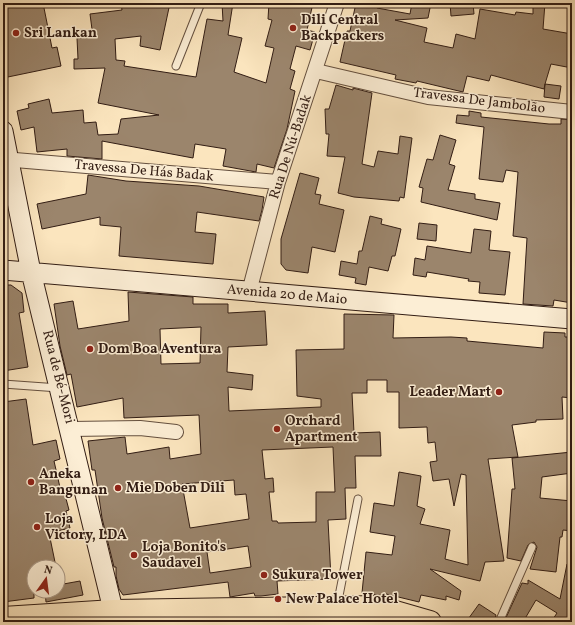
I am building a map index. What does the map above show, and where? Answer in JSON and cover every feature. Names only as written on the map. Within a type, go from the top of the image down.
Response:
[{"type":"main road","name":"Rua de Bé-Mori","points":[[3,131],[6,159],[31,272],[71,429],[115,617]]},
{"type":"main road","name":"Avenida 20 de Maio","points":[[3,270],[572,319]]},
{"type":"main road","points":[[3,618],[115,617],[378,607],[430,622]]},
{"type":"street","name":"Rua De Nú-Badak","points":[[249,292],[278,182],[316,71],[337,3]]},
{"type":"street","name":"Travessa De Jambolão","points":[[316,71],[428,97],[572,112]]},
{"type":"street","name":"Travessa De Hás Badak","points":[[6,159],[278,182]]},
{"type":"street","points":[[71,429],[140,428],[176,432]]},
{"type":"lane","points":[[176,66],[201,3]]},
{"type":"lane","points":[[3,384],[60,388]]},
{"type":"lane","points":[[336,608],[358,499]]},
{"type":"lane","points":[[499,622],[532,547]]},
{"type":"building","points":[[4,3],[43,3],[52,48],[57,47],[61,66],[3,78],[3,22],[6,21]]},
{"type":"building","points":[[121,3],[170,3],[160,50],[140,46],[141,36],[115,39],[116,60],[125,61],[124,66],[196,77],[207,19],[223,21],[222,3],[233,3],[228,35],[242,38],[234,72],[266,83],[274,48],[265,46],[272,20],[268,19],[269,3],[313,3],[307,30],[315,32],[310,50],[296,46],[290,69],[295,71],[290,89],[295,91],[287,129],[274,168],[257,164],[256,172],[223,166],[226,149],[195,144],[193,158],[102,141],[102,159],[67,156],[67,149],[37,152],[34,127],[21,130],[17,111],[29,108],[28,104],[49,99],[52,113],[83,110],[84,123],[96,122],[98,135],[118,134],[121,119],[159,115],[98,103],[105,68],[74,69],[74,59],[78,59],[77,38],[93,37],[90,14],[122,10]]},
{"type":"building","points":[[356,3],[378,3],[377,8],[410,14],[412,3],[431,3],[428,18],[395,20],[427,28],[424,42],[453,48],[456,34],[475,39],[480,9],[515,15],[516,12],[533,14],[533,3],[545,3],[543,29],[572,34],[572,68],[551,64],[544,89],[491,75],[489,81],[467,76],[463,92],[417,81],[416,83],[395,79],[396,75],[340,62],[347,31],[350,31]]},
{"type":"building","points":[[450,3],[473,3],[474,14],[451,16]]},
{"type":"building","points":[[545,84],[561,86],[559,99],[544,97]]},
{"type":"building","points":[[336,85],[372,93],[362,164],[374,167],[378,151],[398,154],[400,136],[412,138],[404,198],[400,197],[399,201],[354,197],[338,193],[345,157],[327,156],[329,134],[326,134],[325,109],[329,109]]},
{"type":"building","points":[[469,111],[481,113],[481,117],[549,124],[561,124],[561,119],[572,120],[572,303],[554,300],[553,306],[523,304],[527,238],[513,236],[518,172],[506,170],[503,182],[479,179],[484,127],[456,123],[457,115],[469,116]]},
{"type":"building","points":[[440,135],[456,140],[449,164],[455,166],[448,190],[475,194],[475,199],[500,203],[497,220],[421,202],[423,188],[419,187],[427,159],[433,160]]},
{"type":"building","points":[[300,173],[319,178],[315,194],[321,195],[319,204],[344,210],[335,252],[312,247],[308,273],[286,270],[281,264],[281,239]]},
{"type":"building","points":[[88,175],[126,181],[199,186],[264,197],[262,210],[259,221],[197,212],[195,232],[216,234],[213,264],[119,256],[121,227],[100,225],[100,217],[42,229],[37,204],[86,194]]},
{"type":"building","points":[[370,216],[382,219],[381,224],[401,229],[395,256],[392,256],[388,271],[369,267],[366,285],[355,283],[356,278],[339,275],[341,261],[357,264],[359,251],[362,251]]},
{"type":"building","points":[[419,223],[437,225],[436,241],[417,239]]},
{"type":"building","points":[[474,229],[491,231],[489,250],[510,252],[505,295],[479,293],[480,282],[468,281],[469,279],[427,272],[426,277],[413,275],[415,258],[425,260],[427,246],[471,253]]},
{"type":"building","points":[[3,285],[11,285],[22,293],[24,312],[19,313],[28,367],[3,371]]},
{"type":"building","points":[[128,292],[193,297],[193,304],[228,304],[228,313],[265,311],[267,345],[228,347],[227,372],[253,375],[252,390],[228,387],[229,411],[321,407],[321,399],[297,396],[296,350],[344,349],[344,314],[394,315],[393,338],[467,338],[467,341],[543,348],[544,332],[565,333],[565,337],[572,337],[572,398],[562,397],[563,419],[536,420],[536,422],[512,425],[518,457],[488,459],[504,561],[485,562],[480,581],[430,569],[461,591],[459,600],[446,596],[446,600],[421,595],[419,602],[386,594],[385,596],[362,593],[366,552],[392,555],[395,536],[370,532],[374,503],[394,506],[399,472],[421,476],[417,506],[425,509],[420,524],[450,530],[445,559],[468,565],[466,475],[461,474],[454,506],[449,479],[433,481],[430,462],[437,461],[435,442],[428,443],[427,427],[399,428],[399,392],[387,392],[387,380],[367,380],[367,393],[352,393],[354,433],[380,432],[381,456],[355,456],[356,488],[345,488],[346,519],[328,520],[331,579],[277,581],[278,594],[261,596],[255,596],[254,593],[230,597],[228,582],[123,595],[119,589],[116,576],[116,567],[114,567],[102,518],[95,470],[92,470],[88,441],[125,437],[127,454],[169,447],[170,459],[201,454],[199,415],[124,418],[123,398],[77,407],[71,374],[67,375],[60,346],[54,304],[73,301],[78,329],[129,321]],"holes":[[[201,327],[200,363],[161,364],[160,329]],[[333,447],[335,492],[316,492],[316,522],[278,523],[277,521],[272,521],[269,492],[274,492],[273,478],[265,479],[262,450]],[[234,480],[235,495],[246,494],[249,519],[190,528],[182,484]],[[248,546],[251,567],[210,573],[207,552]]]},
{"type":"building","points":[[26,399],[33,445],[56,440],[60,459],[54,461],[61,492],[64,491],[69,510],[66,511],[70,528],[49,533],[54,559],[26,559],[26,599],[3,602],[3,402]]},
{"type":"building","points":[[572,452],[572,473],[542,477],[540,498],[572,501],[572,531],[563,530],[562,537],[560,537],[556,572],[530,569],[537,547],[534,542],[528,545],[521,561],[507,558],[512,489],[515,489],[512,458]]},
{"type":"building","points":[[567,564],[572,565],[572,617],[569,622],[551,622],[557,613],[536,600],[523,622],[504,622],[522,583],[528,584],[528,580],[560,599]]},
{"type":"building","points":[[80,581],[83,595],[66,598],[66,584]]},
{"type":"building","points":[[46,599],[62,599],[46,602]]},
{"type":"building","points":[[479,604],[496,615],[494,622],[466,622]]},
{"type":"place","name":"Dili Central Backpackers","points":[[293,28]]},
{"type":"place","name":"Sri Lankan","points":[[16,33]]},
{"type":"place","name":"Dom Boa Aventura","points":[[90,349]]},
{"type":"place","name":"Leader Mart","points":[[499,392]]},
{"type":"place","name":"Orchard Apartment","points":[[277,429]]},
{"type":"place","name":"Aneka Bangunan","points":[[31,482]]},
{"type":"place","name":"Mie Doben Dili","points":[[118,488]]},
{"type":"place","name":"Loja Victory, LDA","points":[[37,527]]},
{"type":"place","name":"Loja Bonito's Saudavel","points":[[134,555]]},
{"type":"place","name":"Sukura Tower","points":[[264,575]]},
{"type":"place","name":"New Palace Hotel","points":[[278,599]]}]
